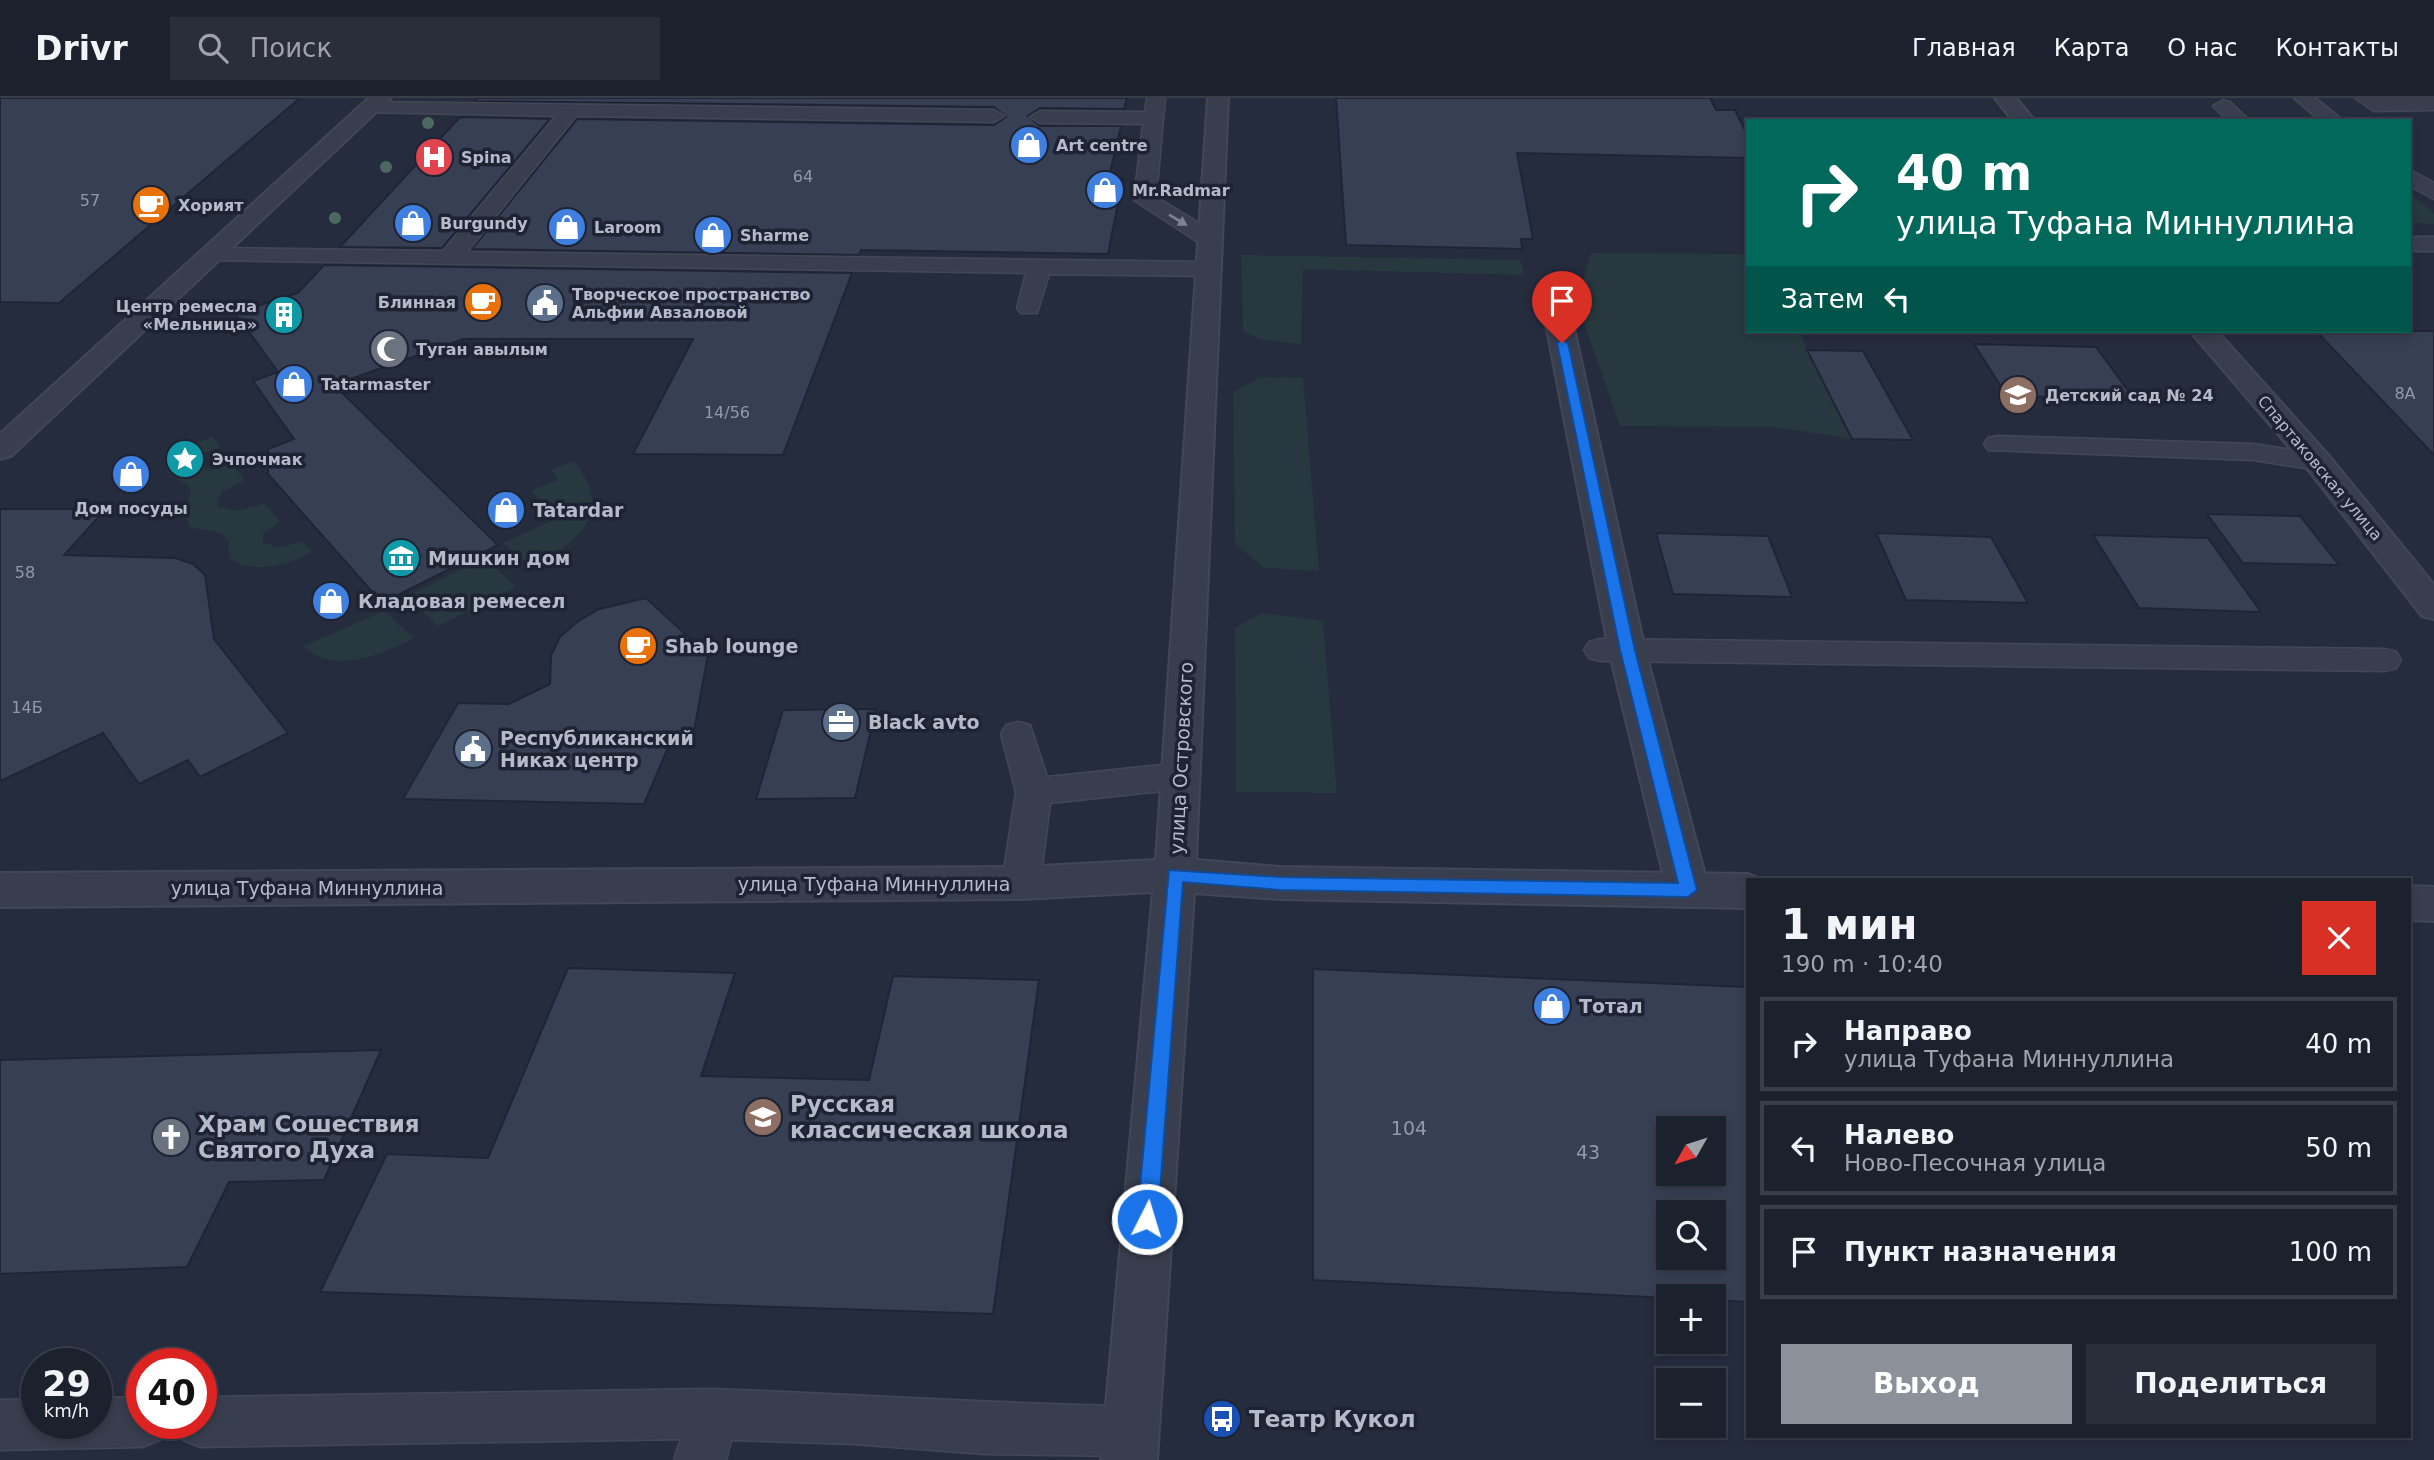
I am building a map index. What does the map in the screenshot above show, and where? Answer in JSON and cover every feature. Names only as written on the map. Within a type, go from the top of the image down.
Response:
[{"type":"street","name":"улица Островского","points":[[1130,1446],[1175,875],[1218,98]]},
{"type":"street","points":[[2005,98],[2022,119]]},
{"type":"street","points":[[0,450],[376,103]]},
{"type":"street","points":[[1552,288],[1613,650],[1688,890]]},
{"type":"street","name":"Спартаковская улица","points":[[2205,333],[2318,462],[2434,608]]},
{"type":"street","name":"улица Туфана Миннуллина","points":[[0,890],[1021,883],[1175,875],[1280,883],[1746,891]]},
{"type":"street","points":[[2411,903],[2434,904]]},
{"type":"lane","points":[[2303,98],[2331,119]]},
{"type":"lane","points":[[2364,98],[2374,105],[2434,104]]},
{"type":"lane","points":[[376,103],[571,110],[994,116]]},
{"type":"lane","points":[[2223,106],[2238,119]]},
{"type":"lane","points":[[1040,117],[1155,108],[1145,200],[1208,254]]},
{"type":"lane","points":[[450,258],[571,110]]},
{"type":"lane","points":[[2411,177],[2434,194]]},
{"type":"lane","points":[[2411,244],[2434,244]]},
{"type":"lane","points":[[212,255],[1040,267],[1208,254]]},
{"type":"lane","points":[[1029,308],[1040,267]]},
{"type":"lane","points":[[1998,444],[2253,452],[2318,462]]},
{"type":"lane","points":[[1613,650],[2385,660]]},
{"type":"lane","points":[[1018,734],[1034,792],[1021,883]]},
{"type":"lane","points":[[1034,792],[1180,776]]},
{"type":"lane","points":[[217,1422],[707,1437],[853,1419],[985,1429],[1130,1446]]},
{"type":"lane","points":[[0,1425],[126,1422]]},
{"type":"shaded area","points":[[2411,194],[2434,213],[2434,224],[2411,223]]},
{"type":"shaded area","points":[[1591,253],[1746,254],[1746,333],[1801,333],[1852,439],[1774,427],[1620,426],[1577,302]]},
{"type":"shaded area","points":[[1241,255],[1520,260],[1525,275],[1303,269],[1301,344],[1261,340],[1243,331]]},
{"type":"shaded area","points":[[1260,377],[1303,378],[1319,571],[1264,568],[1235,544],[1233,393]]},
{"type":"shaded area","points":[[212,436],[221,447],[204,453],[194,466],[210,471],[232,464],[245,480],[223,491],[217,500],[218,507],[238,511],[265,503],[280,522],[263,534],[263,542],[278,548],[303,541],[312,552],[293,561],[272,566],[241,564],[231,560],[229,542],[221,533],[190,527],[185,513],[191,491],[166,468],[182,451]]},
{"type":"shaded area","points":[[574,461],[592,496],[592,511],[577,536],[533,568],[503,543],[559,517],[531,491],[558,480],[551,470]]},
{"type":"shaded area","points":[[484,558],[516,587],[438,626],[407,596]]},
{"type":"shaded area","points":[[384,611],[414,638],[373,655],[343,661],[328,660],[315,655],[304,646]]},
{"type":"shaded area","points":[[1262,613],[1323,621],[1337,793],[1236,792],[1235,628]]},
{"type":"building","points":[[0,98],[300,98],[59,303],[0,302]]},
{"type":"building","points":[[477,98],[1127,98],[1124,109],[1040,108],[1028,116],[1040,126],[1121,126],[1109,177],[1123,178],[1108,254],[861,250],[859,255],[472,249],[577,119],[994,125],[1006,117],[994,107],[475,101]]},
{"type":"building","points":[[1336,98],[1710,98],[1716,110],[1735,110],[1746,132],[1746,158],[1517,153],[1533,239],[1521,239],[1522,249],[1346,245]]},
{"type":"building","points":[[460,117],[550,119],[442,248],[340,247]]},
{"type":"building","points":[[324,265],[852,273],[783,455],[633,454],[693,339],[463,339],[334,385],[498,545],[382,603],[268,474],[268,449],[294,439],[253,381],[278,372],[235,313],[298,293]]},
{"type":"building","points":[[2434,331],[2434,455],[2318,333]]},
{"type":"building","points":[[1974,344],[2096,347],[2134,399],[2007,396]]},
{"type":"building","points":[[1807,350],[1863,351],[1913,440],[1852,439]]},
{"type":"building","points":[[0,509],[106,509],[64,555],[175,558],[193,564],[205,575],[214,639],[288,733],[200,777],[188,760],[139,784],[103,733],[0,781]]},
{"type":"building","points":[[2207,514],[2300,516],[2339,565],[2243,563]]},
{"type":"building","points":[[1656,533],[1768,536],[1792,597],[1673,594]]},
{"type":"building","points":[[1876,533],[1991,537],[2028,603],[1906,600]]},
{"type":"building","points":[[2093,535],[2208,538],[2261,612],[2139,608]]},
{"type":"building","points":[[646,598],[708,655],[692,742],[670,743],[644,804],[403,799],[458,703],[509,704],[550,684],[551,655],[560,637],[577,622],[599,609]]},
{"type":"building","points":[[876,709],[855,798],[756,799],[783,710]]},
{"type":"building","name":"Русская классическая школа","points":[[568,968],[735,973],[701,1076],[869,1080],[893,976],[1039,980],[993,1314],[320,1292],[387,1154],[488,1158]]},
{"type":"building","points":[[1313,969],[1746,987],[1746,1302],[1726,1301],[1726,1284],[1656,1284],[1656,1297],[1313,1280]]},
{"type":"building","name":"Храм Сошествия Святого Духа","points":[[381,1050],[324,1180],[229,1182],[187,1267],[0,1274],[0,1060]]},
{"type":"place","name":"Art centre","points":[[1029,145]]},
{"type":"place","name":"Spina","points":[[434,157]]},
{"type":"place","name":"Mr.Radmar","points":[[1105,190]]},
{"type":"place","name":"Хорият","points":[[151,205]]},
{"type":"place","name":"Burgundy","points":[[413,223]]},
{"type":"place","name":"Laroom","points":[[567,227]]},
{"type":"place","name":"Sharme","points":[[713,235]]},
{"type":"place","name":"Блинная","points":[[483,302]]},
{"type":"place","name":"Творческое пространство Альфии Авзаловой","points":[[545,303]]},
{"type":"place","name":"Центр ремесла «Мельница»","points":[[284,315]]},
{"type":"place","name":"Туган авылым","points":[[389,349]]},
{"type":"place","name":"Tatarmaster","points":[[294,384]]},
{"type":"place","name":"Детский сад № 24","points":[[2018,395]]},
{"type":"place","name":"Эчпочмак","points":[[185,459]]},
{"type":"place","name":"Дом посуды","points":[[131,474]]},
{"type":"place","name":"Tatardar","points":[[506,510]]},
{"type":"place","name":"Мишкин дом","points":[[401,558]]},
{"type":"place","name":"Кладовая ремесел","points":[[331,601]]},
{"type":"place","name":"Shab lounge","points":[[638,646]]},
{"type":"place","name":"Black avto","points":[[841,722]]},
{"type":"place","name":"Республиканский Никах центр","points":[[473,749]]},
{"type":"place","name":"Тотал","points":[[1552,1006]]},
{"type":"place","name":"Русская классическая школа","points":[[763,1117]]},
{"type":"place","name":"Храм Сошествия Святого Духа","points":[[171,1137]]},
{"type":"place","name":"Театр Кукол","points":[[1222,1419]]},
{"type":"route","points":[[1147,1219],[1175,875],[1280,883],[1688,890],[1627,650],[1562,343]]}]
